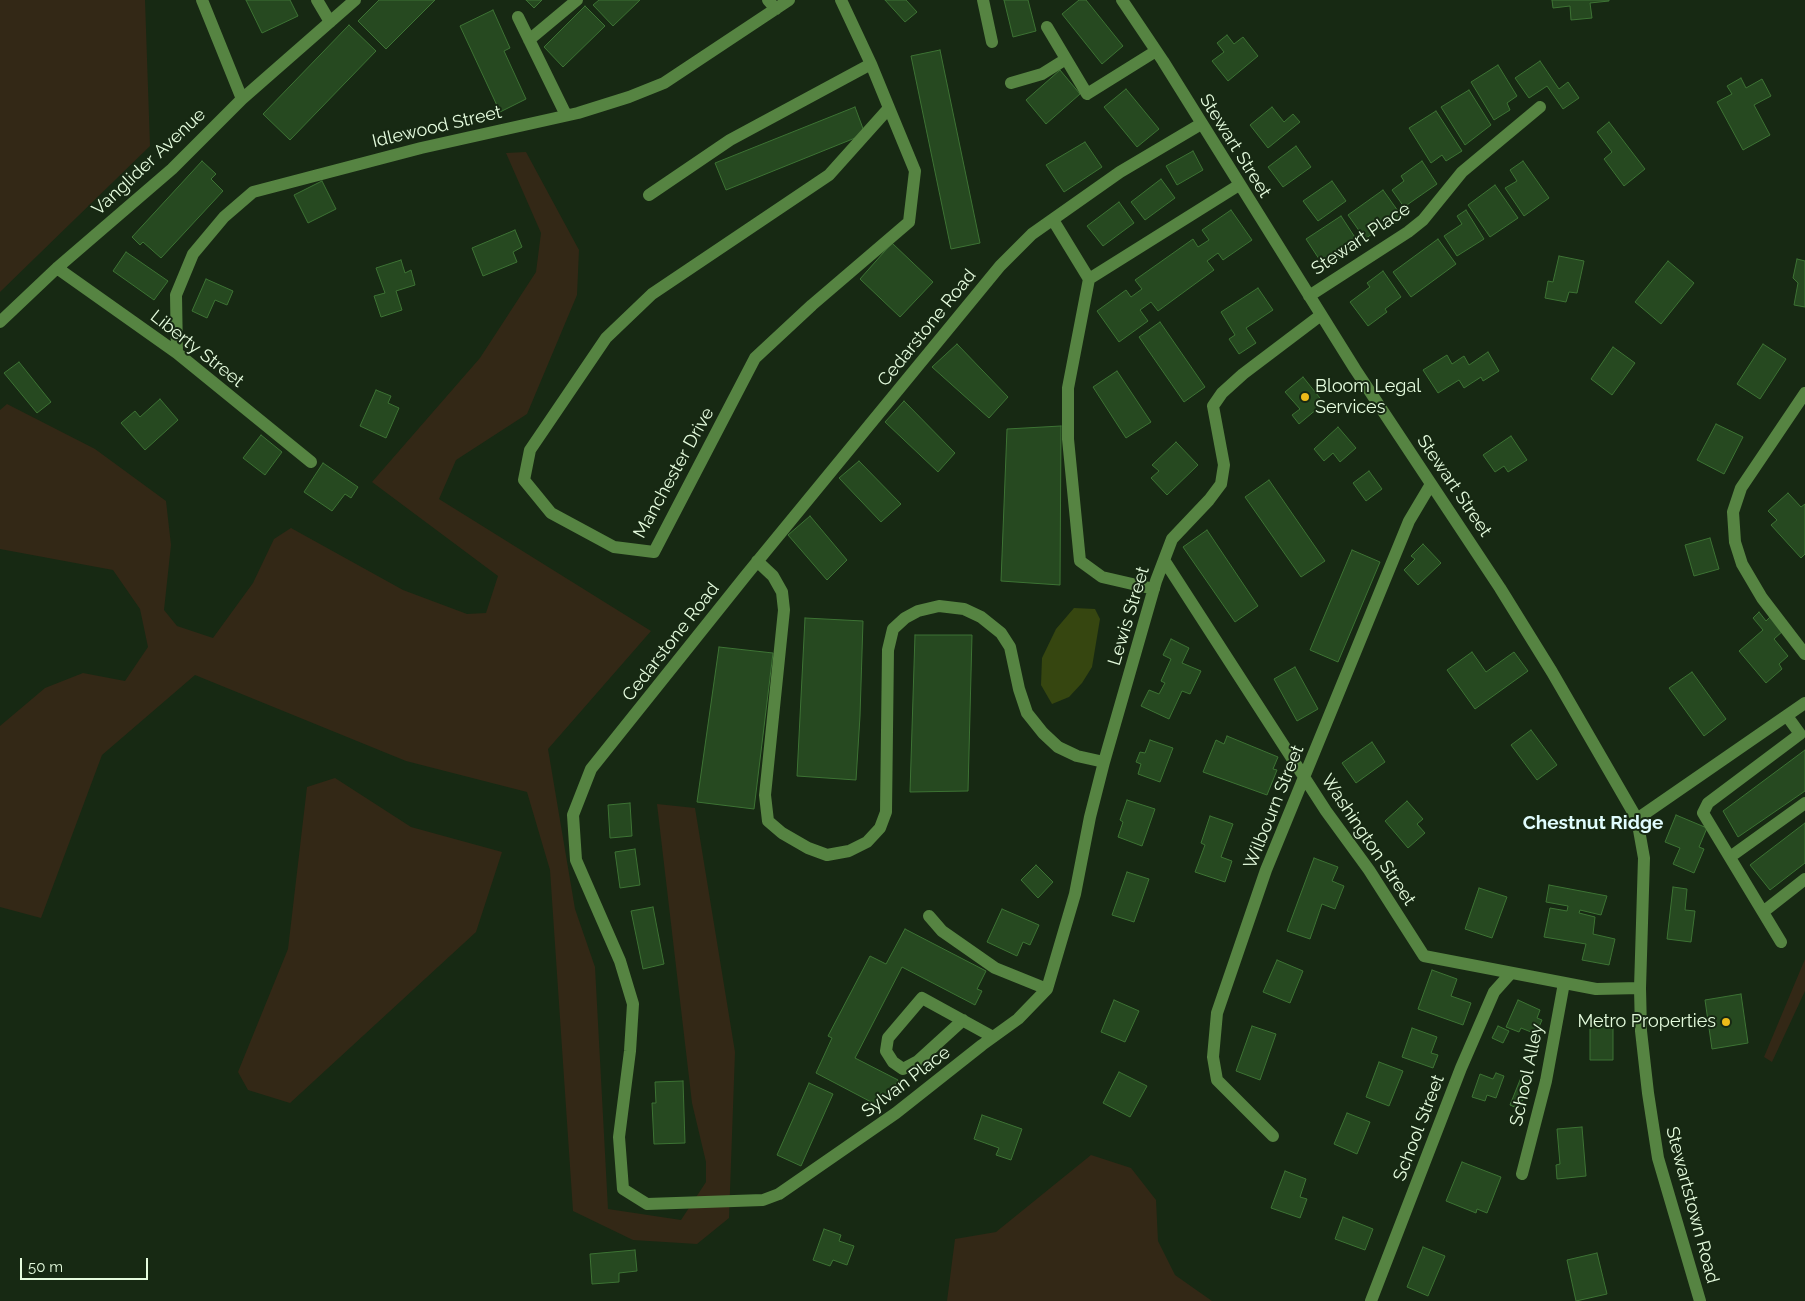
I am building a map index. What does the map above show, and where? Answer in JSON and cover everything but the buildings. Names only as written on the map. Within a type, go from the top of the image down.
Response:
[{"type":"street","points":[[202,0],[242,99]]},
{"type":"street","points":[[317,0],[330,22]]},
{"type":"street","name":"Vanglider Avenue","points":[[0,322],[57,268],[172,168],[242,99],[355,0]]},
{"type":"street","points":[[529,40],[577,0]]},
{"type":"street","name":"Idlewood Street","points":[[177,353],[176,295],[192,254],[224,217],[253,192],[412,150],[566,116],[629,97],[664,83],[772,5],[789,0]]},
{"type":"street","name":"Manchester Drive","points":[[841,0],[871,64],[915,171],[909,222],[812,305],[755,358],[654,552],[614,547],[551,513],[524,480],[530,450],[606,338],[652,294],[829,175],[889,108]]},
{"type":"street","points":[[983,0],[992,42]]},
{"type":"street","name":"Stewart Street","points":[[1122,0],[1321,315],[1552,672],[1637,820]]},
{"type":"street","points":[[518,17],[566,116]]},
{"type":"street","points":[[1047,27],[1087,94],[1156,52]]},
{"type":"street","points":[[1011,83],[1042,74],[1066,59]]},
{"type":"street","points":[[649,195],[730,140],[871,64]]},
{"type":"street","name":"Stewart Place","points":[[1309,296],[1408,232],[1422,220],[1462,172],[1540,107]]},
{"type":"street","name":"Cedarstone Road","points":[[779,1194],[763,1200],[647,1204],[623,1189],[619,1138],[630,1051],[632,1004],[620,961],[576,860],[573,815],[591,769],[757,561],[1000,266],[1032,234],[1120,172],[1200,124]]},
{"type":"street","points":[[1089,279],[1239,185]]},
{"type":"street","points":[[1053,220],[1089,279],[1068,388],[1068,439],[1080,561],[1102,577],[1154,590]]},
{"type":"street","name":"Liberty Street","points":[[57,268],[177,353],[311,462]]},
{"type":"street","name":"Lewis Street","points":[[1047,989],[1075,894],[1090,817],[1104,762],[1164,560],[1172,539],[1209,500],[1221,484],[1224,464],[1213,406],[1222,393],[1244,374],[1321,315]]},
{"type":"street","points":[[1805,393],[1741,488],[1734,512],[1734,542],[1742,564],[1762,598],[1805,654]]},
{"type":"street","name":"Wilbourn Street","points":[[1273,1136],[1217,1080],[1213,1057],[1217,1013],[1266,870],[1409,521],[1431,484]]},
{"type":"street","name":"Washington Street","points":[[1164,560],[1424,956],[1596,989],[1640,988]]},
{"type":"street","points":[[757,561],[773,576],[782,592],[784,610],[765,795],[768,821],[791,838],[827,855],[849,851],[866,842],[880,828],[886,812],[888,650],[893,629],[905,618],[918,611],[939,606],[964,609],[980,617],[1001,633],[1010,647],[1018,689],[1027,713],[1043,733],[1058,747],[1077,756],[1104,762]]},
{"type":"street","points":[[1637,820],[1805,703]]},
{"type":"street","points":[[1781,942],[1702,813],[1708,803],[1800,734],[1787,716]]},
{"type":"street","points":[[1730,857],[1805,802]]},
{"type":"street","name":"Stewartstown Road","points":[[1637,820],[1644,858],[1640,1031],[1658,1158],[1700,1301]]},
{"type":"street","points":[[1763,912],[1805,879]]},
{"type":"street","points":[[929,916],[942,931],[994,968],[1047,989]]},
{"type":"street","name":"School Street","points":[[1371,1301],[1468,1051],[1494,992],[1511,973]]},
{"type":"street","name":"School Alley","points":[[1522,1174],[1546,1081],[1564,983]]},
{"type":"street","name":"Sylvan Place","points":[[779,1194],[896,1113],[1018,1019],[1047,989]]},
{"type":"street","points":[[963,1020],[918,1061],[903,1069],[893,1062],[886,1051],[888,1038],[922,998],[963,1020],[993,1037]]},
{"type":"shaded area","points":[[0,0],[145,0],[150,146],[0,292]]},
{"type":"shaded area","points":[[526,152],[579,250],[577,295],[527,414],[456,460],[439,499],[651,631],[548,749],[575,909],[595,967],[608,1209],[681,1220],[706,1182],[706,1162],[692,1103],[657,804],[695,808],[735,1052],[729,1218],[697,1244],[633,1240],[573,1211],[550,870],[527,792],[406,761],[195,675],[102,755],[41,918],[0,907],[0,726],[45,688],[83,673],[125,681],[148,647],[140,609],[113,570],[0,549],[0,410],[7,404],[95,449],[166,501],[171,545],[164,610],[177,626],[213,638],[253,583],[274,539],[291,528],[403,590],[467,614],[486,613],[498,576],[372,482],[480,358],[536,272],[541,233],[506,153]]},
{"type":"shaded area","points":[[1074,608],[1095,609],[1100,619],[1092,667],[1082,683],[1069,697],[1052,704],[1041,685],[1042,658],[1056,629]]},
{"type":"shaded area","points":[[335,778],[411,827],[502,852],[476,932],[290,1103],[248,1090],[238,1072],[288,949],[307,787]]},
{"type":"shaded area","points":[[1805,959],[1805,991],[1772,1062],[1764,1057]]},
{"type":"shaded area","points":[[1091,1155],[1131,1168],[1156,1200],[1158,1241],[1175,1275],[1212,1301],[947,1301],[955,1239],[996,1232]]},
{"type":"place","name":"Bloom Legal Services","points":[[1305,397]]},
{"type":"place","name":"Metro Properties","points":[[1726,1022]]},
{"type":"district","name":"Chestnut Ridge","points":[[1593,823]]}]
